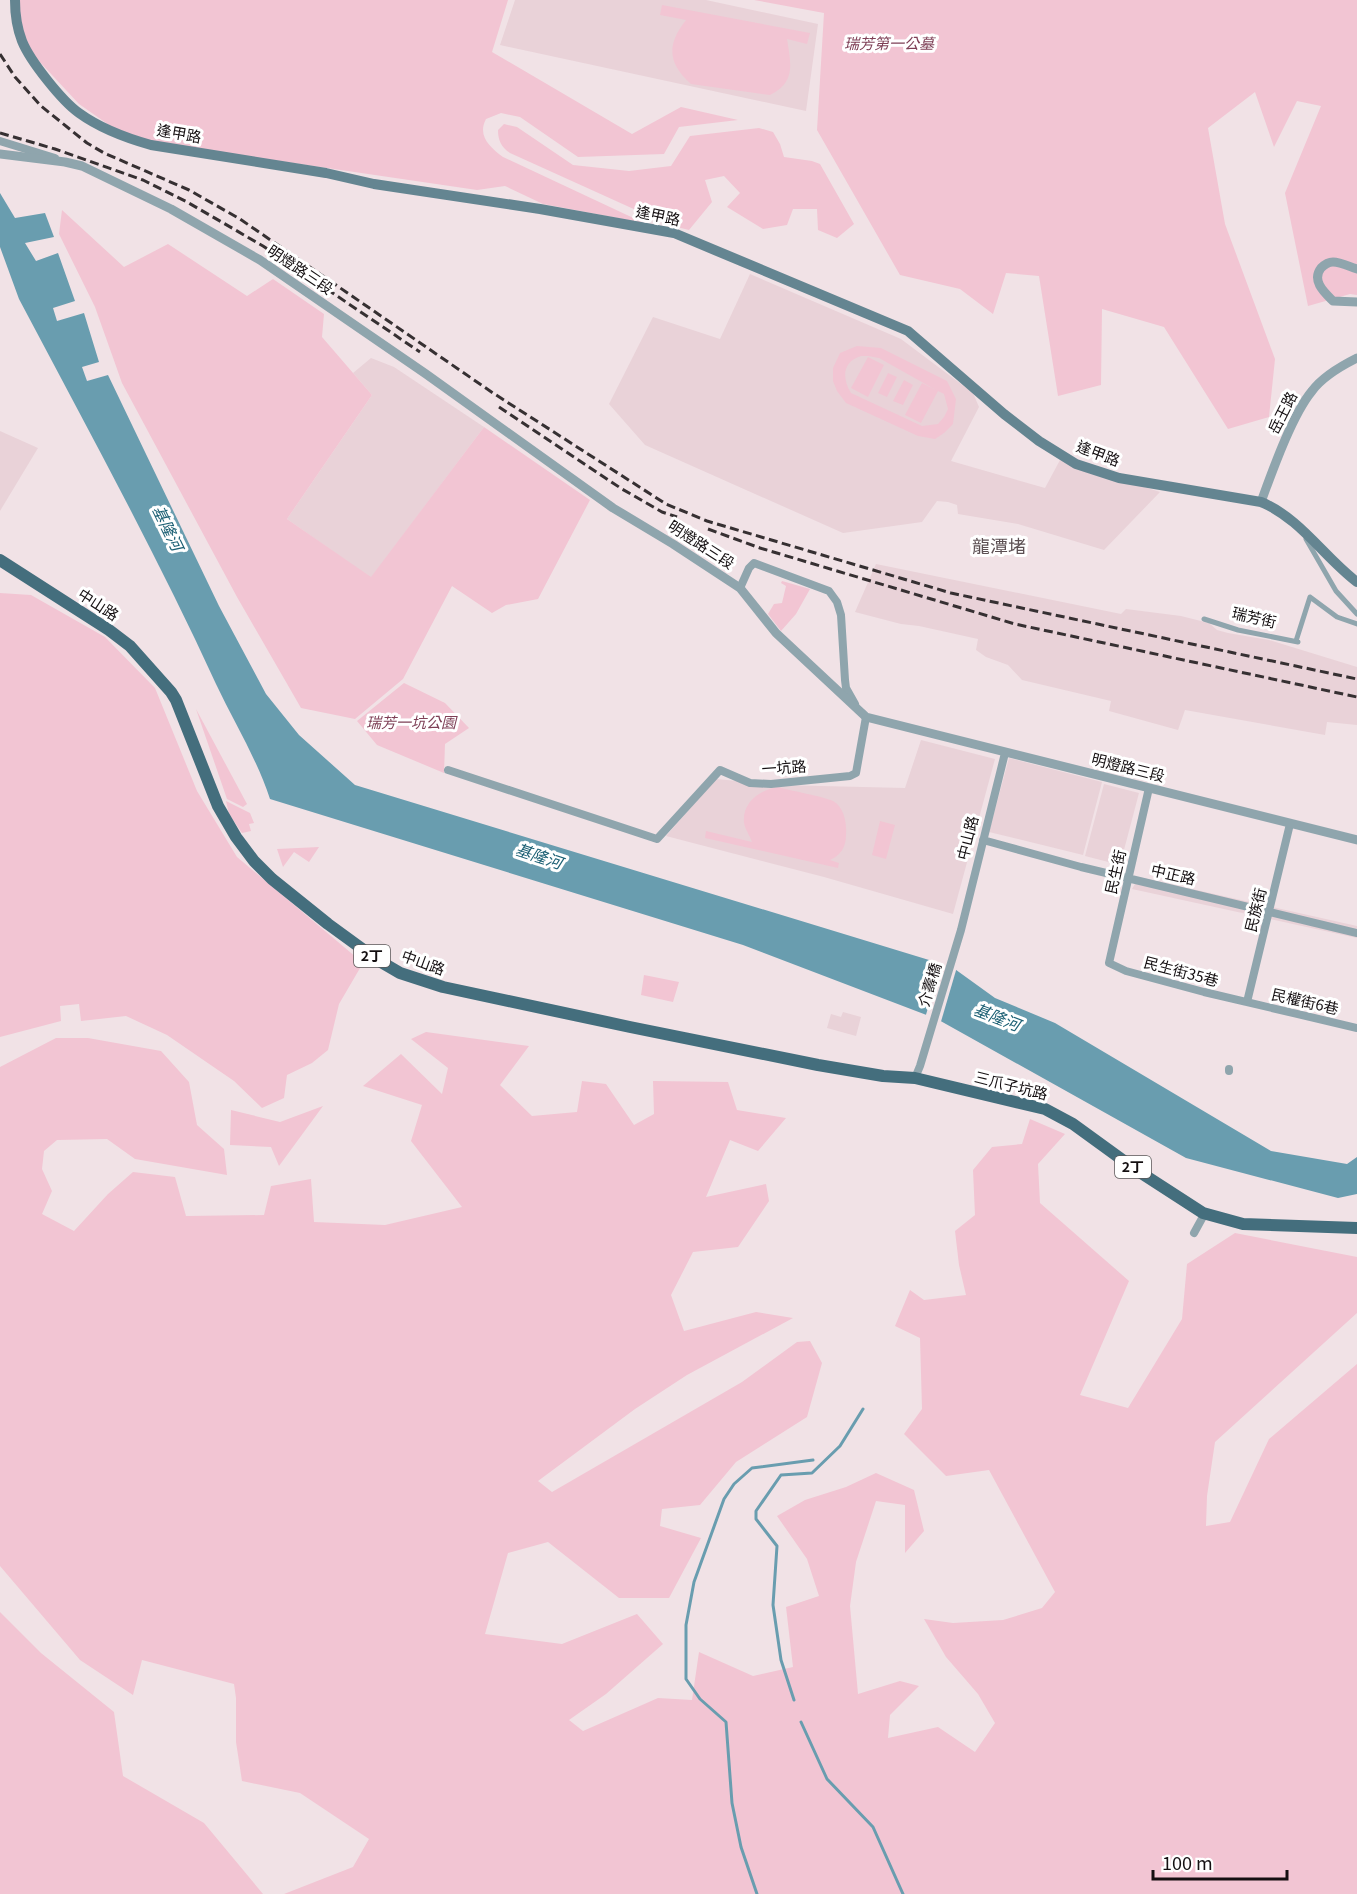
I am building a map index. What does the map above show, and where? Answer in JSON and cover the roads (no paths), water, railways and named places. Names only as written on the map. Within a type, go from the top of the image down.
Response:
[{"type":"main road","name":"逢甲路","points":[[15,0],[17,22],[23,43],[50,84],[78,112],[103,128],[151,145],[674,233],[908,331],[1004,414],[1039,441],[1076,464],[1128,480],[1261,502],[1270,506],[1301,529],[1357,582]]},
{"type":"main road","name":"中山路","points":[[0,560],[130,646],[176,700],[218,806],[236,837],[254,861],[272,879],[328,924],[376,959],[400,973],[443,987],[818,1065],[883,1076],[915,1078]]},
{"type":"main road","name":"三爪子坑路","points":[[915,1078],[1046,1109],[1073,1124],[1135,1168],[1205,1213],[1243,1224],[1357,1228]]},
{"type":"street","name":"明燈路三段","points":[[0,141],[82,166],[171,208],[260,260],[426,374],[613,508],[740,588],[776,633],[866,717],[1357,840]]},
{"type":"street","name":"明燈路三段","points":[[0,154],[65,162]]},
{"type":"street","points":[[1357,270],[1332,261],[1323,265],[1318,272],[1318,282],[1323,292],[1333,301],[1357,302]]},
{"type":"street","name":"岳王路","points":[[1261,502],[1284,446],[1312,390],[1335,370],[1357,358]]},
{"type":"street","name":"逢甲路","points":[[1301,529],[1336,591],[1357,614]]},
{"type":"street","points":[[740,588],[748,568],[754,563],[829,591],[837,602],[841,615],[846,688],[866,717]]},
{"type":"street","name":"瑞芳街","points":[[1204,619],[1238,630],[1297,642],[1310,597],[1337,617],[1357,624]]},
{"type":"street","name":"一坑路","points":[[448,771],[657,839],[720,771],[750,783],[771,784],[850,776],[856,773],[866,717]]},
{"type":"street","name":"中山路","points":[[961,930],[1005,753]]},
{"type":"street","name":"民生街","points":[[1109,963],[1149,788]]},
{"type":"street","name":"民族街","points":[[1247,1002],[1290,824]]},
{"type":"street","name":"中正路","points":[[983,840],[1128,878],[1357,933]]},
{"type":"street","name":"介壽橋","points":[[915,1078],[961,930]]},
{"type":"street","name":"民生街35巷","points":[[1109,963],[1126,972],[1247,1002]]},
{"type":"street","name":"民權街6巷","points":[[1247,1002],[1357,1028]]},
{"type":"street","points":[[1194,1233],[1205,1213]]},
{"type":"water","name":"基隆河","points":[[0,193],[15,218],[45,213],[54,237],[25,243],[36,261],[58,253],[75,301],[53,308],[57,321],[84,313],[99,362],[82,367],[87,381],[108,375],[219,606],[266,694],[299,735],[355,785],[952,967],[995,998],[1055,1023],[1271,1151],[1347,1164],[1357,1157],[1357,1194],[1338,1198],[1186,1158],[937,1019],[743,945],[270,799],[252,755],[169,586],[19,299],[0,247]]},
{"type":"waterway","points":[[794,1700],[781,1660],[773,1605],[777,1546],[756,1519],[756,1511],[781,1475],[812,1473],[840,1446],[863,1409]]},
{"type":"waterway","points":[[757,1894],[741,1847],[732,1803],[726,1722],[700,1699],[686,1679],[686,1625],[694,1582],[724,1499],[734,1484],[752,1468],[813,1460]]},
{"type":"waterway","points":[[801,1722],[827,1779],[873,1827],[903,1894]]},
{"type":"railway","points":[[0,54],[15,77],[41,106],[87,143],[104,153],[189,190],[240,219],[493,393],[666,504],[707,521],[951,593],[1357,679]]},
{"type":"railway","points":[[0,133],[55,149],[143,180],[187,202],[263,246],[420,352]]},
{"type":"railway","points":[[499,407],[622,489],[662,512],[677,517]]},
{"type":"railway","points":[[708,529],[760,548],[1015,624],[1357,697]]},
{"type":"district","name":"龍潭堵","points":[[999,547]]},
{"type":"park label","name":"瑞芳第一公墓","points":[[889,44]]},
{"type":"park label","name":"瑞芳一坑公園","points":[[411,723]]}]
